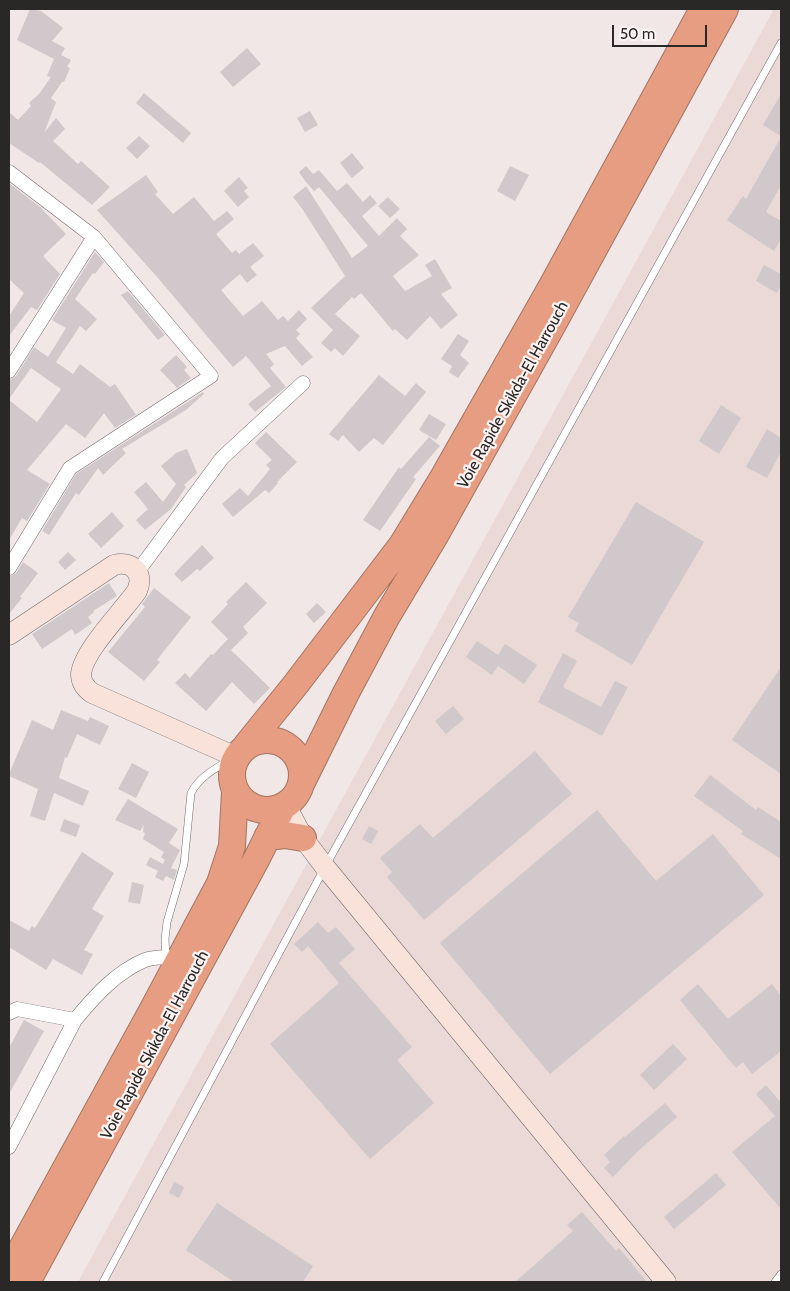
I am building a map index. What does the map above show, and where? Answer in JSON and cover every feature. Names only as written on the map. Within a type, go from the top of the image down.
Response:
[{"type":"highway","name":"Voie Rapide Skikda-El Harrouch","points":[[9,1272],[153,1009],[173,957],[220,883],[227,864],[234,830],[236,792],[232,780],[232,768],[241,751],[302,677],[402,545],[444,476],[547,294],[703,9]]},
{"type":"highway","name":"Voie Rapide Skikda-El Harrouch","points":[[28,1282],[284,806],[294,799],[299,791],[346,693],[387,616],[436,534],[552,326],[724,9]]},
{"type":"highway","points":[[241,751],[259,740],[273,740],[286,745],[299,761],[302,768],[302,782]]},
{"type":"highway","points":[[236,792],[244,802],[256,809],[269,811],[284,806]]},
{"type":"highway","points":[[267,837],[285,834],[303,838]]},
{"type":"street","points":[[9,172],[94,237],[211,376],[70,468],[9,568]]},
{"type":"street","points":[[9,371],[94,237]]},
{"type":"street","points":[[138,571],[222,458],[303,383]]},
{"type":"street","points":[[9,635],[114,566],[130,565],[138,571],[140,583],[137,591],[92,651],[82,669],[83,683],[92,693],[241,751]]},
{"type":"street","points":[[284,806],[303,838],[324,867],[666,1282]]},
{"type":"street","points":[[9,1147],[75,1020],[100,991],[126,971],[146,959],[173,957]]},
{"type":"street","points":[[9,1013],[17,1009],[75,1020]]},
{"type":"lane","points":[[103,1282],[324,867],[781,43]]},
{"type":"lane","points":[[173,957],[165,939],[167,922],[184,864],[191,793],[203,777],[241,751]]},
{"type":"lane","points":[[775,1282],[781,1274]]},
{"type":"shaded area","points":[[774,9],[781,9],[781,1282],[78,1282]]},
{"type":"building","points":[[30,9],[41,11],[63,28],[52,41],[65,48],[61,55],[71,60],[67,67],[70,68],[64,82],[62,82],[51,98],[56,102],[44,133],[56,118],[65,129],[53,141],[78,164],[81,161],[110,187],[92,205],[40,162],[9,143],[9,112],[18,120],[31,106],[29,103],[39,94],[51,77],[47,76],[54,59],[17,40]]},
{"type":"building","points":[[247,48],[261,64],[233,87],[220,72]]},
{"type":"building","points":[[144,93],[191,133],[183,143],[136,103]]},
{"type":"building","points":[[781,94],[781,136],[763,125]]},
{"type":"building","points":[[310,111],[318,125],[305,132],[297,118]]},
{"type":"building","points":[[139,136],[150,146],[137,159],[126,148]]},
{"type":"building","points":[[781,137],[781,185],[766,212],[781,221],[781,239],[774,251],[727,220],[743,196],[746,199]]},
{"type":"building","points":[[352,153],[364,168],[352,178],[340,163]]},
{"type":"building","points":[[306,166],[313,174],[319,170],[337,191],[347,183],[363,202],[370,195],[377,203],[362,216],[379,236],[397,218],[407,229],[400,236],[419,255],[393,276],[405,291],[432,276],[425,265],[435,259],[452,288],[441,294],[458,315],[441,329],[430,316],[407,340],[395,329],[393,331],[361,293],[354,299],[352,297],[335,314],[360,336],[343,356],[335,348],[331,352],[321,343],[333,330],[311,308],[345,276],[293,197],[306,186],[352,258],[368,246],[319,187],[314,191],[305,181],[299,172]]},
{"type":"building","points":[[510,166],[529,175],[515,201],[497,191]]},
{"type":"building","points":[[146,175],[158,192],[155,194],[173,214],[194,197],[214,221],[227,211],[234,219],[216,234],[232,253],[236,250],[239,254],[253,243],[264,256],[250,267],[257,275],[247,283],[240,274],[221,290],[243,316],[262,301],[278,320],[283,316],[288,321],[299,310],[307,319],[296,330],[300,334],[296,338],[313,357],[302,366],[285,346],[266,354],[274,364],[270,368],[286,387],[255,412],[248,404],[271,386],[246,356],[233,367],[158,278],[97,210]]},
{"type":"building","points":[[239,177],[248,188],[244,191],[249,197],[238,207],[224,191]]},
{"type":"building","points":[[9,183],[40,207],[66,234],[43,256],[60,274],[37,310],[31,307],[9,336],[9,316],[24,293],[9,279]]},
{"type":"building","points":[[388,197],[400,209],[390,218],[378,206]]},
{"type":"building","points":[[95,252],[104,262],[95,274],[93,273],[75,299],[97,319],[86,331],[80,326],[56,362],[73,374],[80,364],[110,387],[115,384],[136,415],[115,428],[104,413],[85,438],[66,424],[27,470],[50,484],[27,521],[22,518],[9,540],[9,400],[37,422],[61,389],[31,368],[9,399],[9,380],[16,376],[34,347],[48,357],[66,328],[52,320]]},
{"type":"building","points":[[764,265],[781,274],[781,285],[777,293],[756,281]]},
{"type":"building","points":[[128,291],[165,335],[158,340],[121,295]]},
{"type":"building","points":[[458,334],[469,341],[460,355],[469,363],[458,378],[449,372],[452,366],[441,359]]},
{"type":"building","points":[[176,355],[187,367],[184,370],[191,378],[177,388],[160,370]]},
{"type":"building","points":[[379,375],[405,396],[416,383],[426,392],[383,445],[374,438],[359,452],[343,435],[338,441],[329,434]]},
{"type":"building","points":[[203,392],[204,394],[186,410],[122,449],[126,453],[103,475],[98,468],[79,495],[76,493],[49,535],[42,531],[76,474]]},
{"type":"building","points":[[721,405],[741,418],[719,454],[699,441]]},
{"type":"building","points":[[429,414],[446,424],[436,440],[419,430]]},
{"type":"building","points":[[767,429],[781,438],[781,452],[767,478],[746,467]]},
{"type":"building","points":[[266,432],[297,462],[269,493],[265,490],[233,517],[222,504],[240,488],[248,496],[270,469],[266,465],[272,460],[255,443]]},
{"type":"building","points":[[429,437],[440,446],[413,477],[416,479],[380,531],[363,520],[399,467],[401,469]]},
{"type":"building","points":[[187,449],[197,473],[184,485],[186,487],[171,509],[145,530],[136,520],[148,509],[134,492],[146,482],[163,502],[176,484],[161,466],[176,453]]},
{"type":"building","points":[[636,502],[704,542],[632,665],[575,631],[579,623],[568,617]]},
{"type":"building","points":[[112,512],[124,526],[101,548],[88,534]]},
{"type":"building","points":[[202,545],[214,558],[200,571],[197,569],[182,582],[174,574]]},
{"type":"building","points":[[68,552],[76,560],[65,570],[58,562]]},
{"type":"building","points":[[23,562],[38,573],[9,614],[9,577],[16,573]]},
{"type":"building","points":[[246,582],[267,603],[243,627],[248,633],[231,650],[270,688],[254,704],[232,682],[206,711],[175,683],[185,673],[190,678],[211,654],[213,655],[228,639],[211,622],[228,604],[226,602]]},
{"type":"building","points":[[109,583],[117,596],[93,611],[88,617],[92,623],[75,635],[72,629],[42,649],[32,634]]},
{"type":"building","points":[[154,588],[191,617],[157,660],[160,662],[144,681],[108,652],[145,607],[142,604]]},
{"type":"building","points":[[317,603],[326,612],[314,623],[306,614]]},
{"type":"building","points":[[477,641],[498,655],[505,644],[537,665],[524,684],[498,666],[492,675],[466,657]]},
{"type":"building","points":[[563,653],[577,661],[563,687],[601,707],[615,681],[628,687],[602,736],[538,702]]},
{"type":"building","points":[[781,667],[781,774],[732,740]]},
{"type":"building","points":[[453,706],[464,719],[446,734],[435,721]]},
{"type":"building","points":[[61,710],[88,721],[90,717],[109,726],[100,745],[77,734],[67,758],[65,757],[59,778],[89,791],[83,806],[54,793],[45,821],[30,816],[38,789],[9,776],[9,774],[32,720],[53,730]]},
{"type":"building","points":[[535,751],[572,794],[424,920],[387,877],[392,872],[380,858],[420,824],[433,838]]},
{"type":"building","points":[[132,763],[149,772],[136,798],[118,789]]},
{"type":"building","points":[[710,775],[756,810],[758,807],[781,822],[781,859],[741,834],[743,831],[694,796]]},
{"type":"building","points":[[128,799],[178,829],[169,843],[180,850],[171,868],[177,870],[174,880],[166,876],[163,881],[155,877],[158,871],[146,865],[150,857],[163,864],[165,860],[161,857],[164,852],[143,839],[145,833],[143,832],[144,825],[140,831],[115,820]]},
{"type":"building","points":[[597,810],[656,881],[713,834],[764,895],[550,1074],[440,943]]},
{"type":"building","points":[[64,819],[80,825],[76,837],[60,831]]},
{"type":"building","points":[[369,826],[378,831],[371,844],[362,839]]},
{"type":"building","points":[[82,852],[114,873],[92,909],[104,916],[84,950],[93,954],[82,975],[53,959],[46,970],[9,947],[9,920],[29,931],[32,926],[35,928]]},
{"type":"building","points":[[132,882],[144,885],[140,904],[128,902]]},
{"type":"building","points":[[318,922],[328,933],[336,927],[355,949],[339,963],[412,1047],[397,1060],[434,1103],[370,1159],[270,1044],[339,983],[308,946],[302,952],[294,944]]},
{"type":"building","points":[[698,984],[728,1019],[772,984],[781,996],[781,1051],[752,1074],[743,1062],[736,1068],[680,1000]]},
{"type":"building","points":[[24,1020],[44,1031],[9,1094],[9,1048]]},
{"type":"building","points":[[673,1044],[687,1059],[654,1090],[640,1075]]},
{"type":"building","points":[[766,1085],[781,1103],[781,1209],[732,1152],[775,1116],[756,1094]]},
{"type":"building","points":[[665,1103],[677,1117],[638,1151],[613,1177],[604,1168],[610,1162],[604,1155]]},
{"type":"building","points":[[716,1173],[726,1185],[674,1229],[664,1217]]},
{"type":"building","points":[[174,1182],[184,1187],[179,1198],[169,1193]]},
{"type":"building","points":[[217,1203],[313,1266],[303,1282],[234,1282],[186,1250]]},
{"type":"building","points":[[582,1212],[616,1251],[619,1248],[647,1282],[515,1282],[573,1231],[567,1225]]}]
